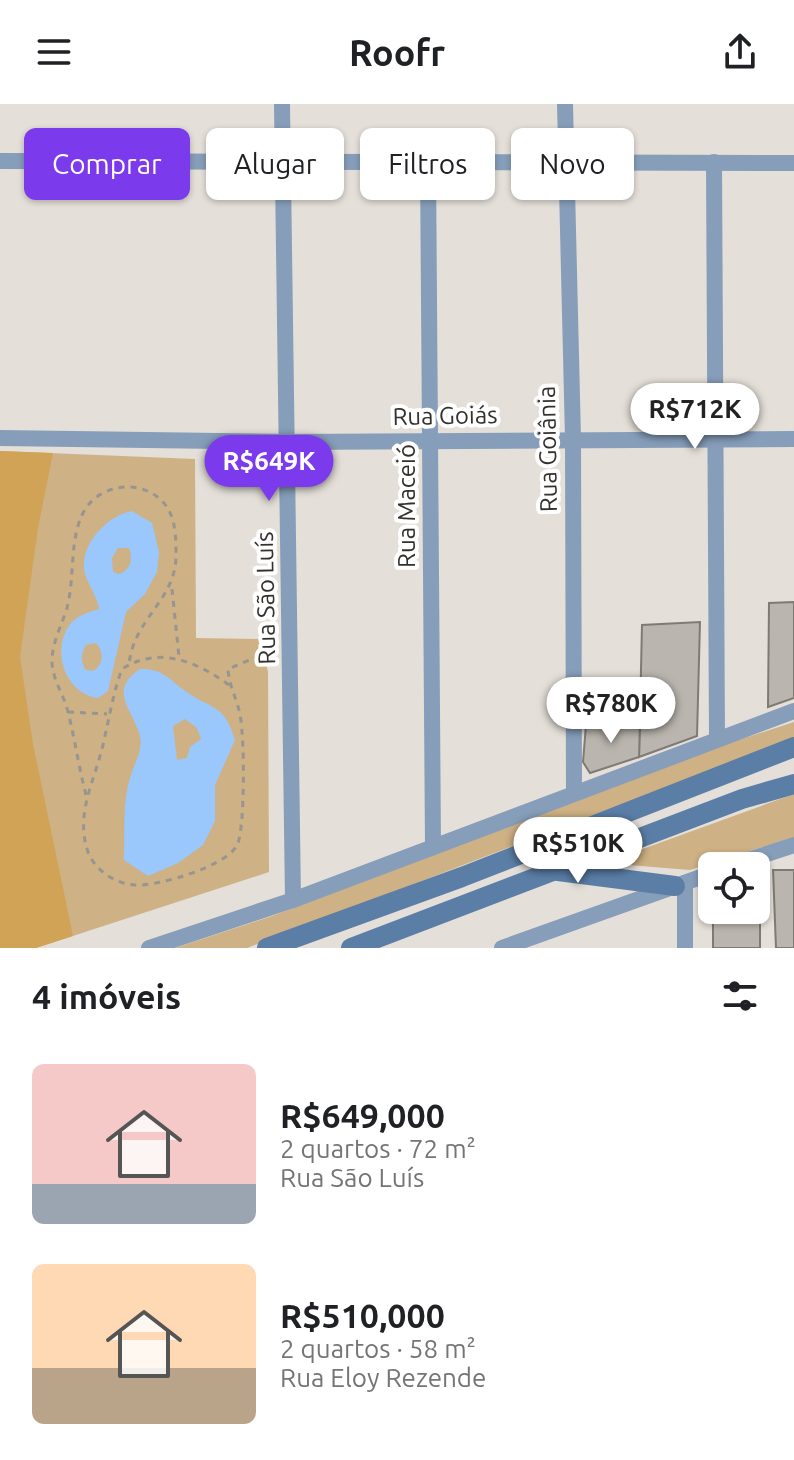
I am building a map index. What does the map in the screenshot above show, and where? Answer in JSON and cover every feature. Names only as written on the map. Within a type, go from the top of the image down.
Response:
[{"type":"main road","points":[[267,948],[462,877],[794,747]]},
{"type":"main road","points":[[351,948],[742,799],[794,784]]},
{"type":"main road","points":[[554,870],[680,885]]},
{"type":"street","name":"Rua São Luís","points":[[282,104],[282,128]]},
{"type":"street","name":"Rua Goiânia","points":[[565,104],[565,128]]},
{"type":"street","points":[[0,161],[206,162]]},
{"type":"street","points":[[634,161],[794,163]]},
{"type":"street","points":[[714,162],[717,739]]},
{"type":"street","name":"Rua São Luís","points":[[284,200],[293,900]]},
{"type":"street","name":"Rua Maceió","points":[[428,200],[433,847]]},
{"type":"street","name":"Rua Goiânia","points":[[567,200],[573,439],[574,793]]},
{"type":"street","name":"Rua Goiás","points":[[0,438],[289,442],[794,439]]},
{"type":"street","points":[[149,948],[293,900],[794,711]]},
{"type":"street","points":[[770,853],[794,845]]},
{"type":"street","points":[[502,948],[698,878]]},
{"type":"street","points":[[680,885],[685,948]]},
{"type":"path","points":[[87,797],[68,712],[52,660],[71,592],[77,531],[84,511],[115,487],[131,486],[150,491],[162,500],[172,515],[175,535],[171,587],[179,657]]},
{"type":"path","points":[[129,665],[131,647],[141,627],[171,587]]},
{"type":"path","points":[[229,685],[179,657],[154,658],[122,669],[107,714],[105,737],[87,797],[83,834],[89,855],[101,872],[117,881],[137,886],[200,870],[223,860],[238,847],[242,829],[242,734],[228,669],[290,643]]},
{"type":"path","points":[[68,712],[107,714]]},
{"type":"shaded area","points":[[0,451],[195,459],[196,638],[260,639],[268,672],[269,872],[36,948],[0,948]]},
{"type":"shaded area","points":[[0,451],[53,453],[38,528],[20,657],[33,744],[73,936],[36,948],[0,948]]},
{"type":"shaded area","points":[[794,722],[794,738],[247,948],[175,948],[272,916],[720,746]]},
{"type":"shaded area","points":[[794,794],[794,837],[747,852],[698,852],[698,867],[690,870],[604,863]]},
{"type":"water","points":[[132,511],[152,523],[159,552],[157,572],[145,594],[126,612],[108,691],[98,698],[87,695],[69,679],[64,669],[62,645],[74,620],[99,609],[85,571],[85,557],[99,531],[123,513]],"holes":[[[118,548],[129,548],[131,556],[130,564],[119,574],[113,572],[112,558]],[[96,643],[101,662],[93,671],[86,670],[82,661],[83,651],[86,645]]]},
{"type":"water","points":[[140,669],[164,675],[221,713],[235,740],[215,785],[215,821],[203,845],[178,863],[148,876],[124,860],[127,793],[141,745],[137,726],[125,701],[125,685]],"holes":[[[185,719],[197,728],[201,739],[190,747],[187,758],[177,760],[173,726]]]},
{"type":"building","points":[[794,602],[794,698],[768,707],[769,603]]},
{"type":"building","points":[[700,622],[697,736],[639,757],[642,625]]},
{"type":"building","points":[[640,723],[639,757],[590,773],[583,762],[586,725]]},
{"type":"building","points":[[773,870],[794,870],[794,948],[776,948]]},
{"type":"building","points":[[713,924],[760,924],[760,948],[713,948]]}]
